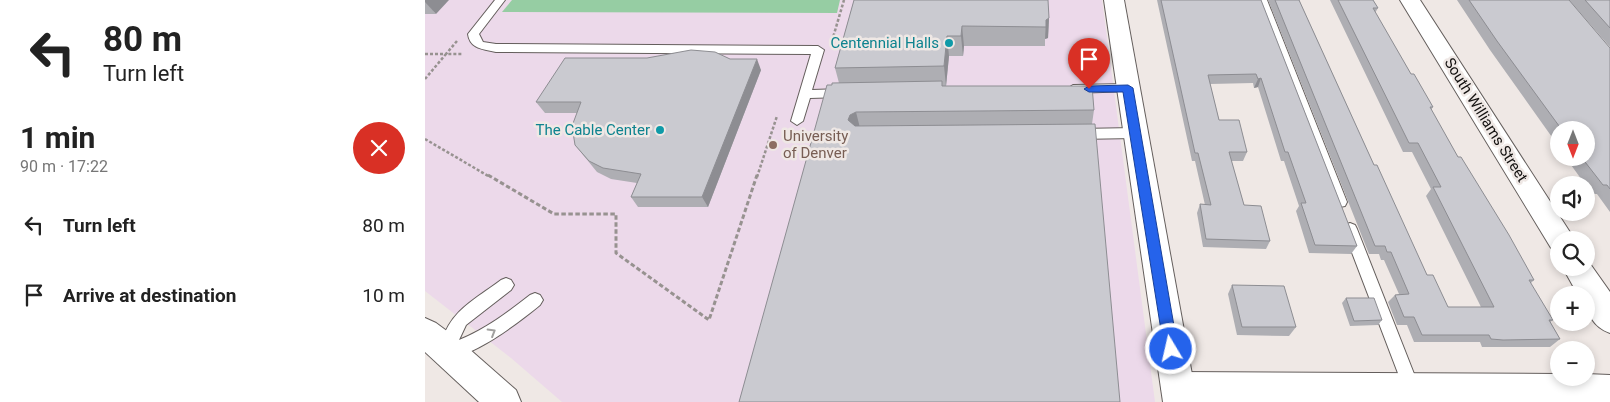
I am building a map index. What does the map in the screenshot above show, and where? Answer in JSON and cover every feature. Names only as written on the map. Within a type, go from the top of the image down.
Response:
[{"type":"street","points":[[1114,0],[1179,395],[1412,389],[1610,391]]},
{"type":"street","name":"South Williams Street","points":[[1410,0],[1555,231]]},
{"type":"street","points":[[1583,276],[1610,319]]},
{"type":"street","points":[[433,346],[503,402]]},
{"type":"lane","points":[[500,0],[473,34],[473,40],[479,45],[496,48],[818,50],[797,121]]},
{"type":"lane","points":[[1262,0],[1412,389]]},
{"type":"lane","points":[[1059,90],[1128,88]]},
{"type":"lane","points":[[805,94],[853,93]]},
{"type":"lane","points":[[1066,134],[1135,133]]},
{"type":"lane","points":[[433,346],[453,332],[460,320],[506,285]]},
{"type":"lane","points":[[433,346],[482,338],[507,323],[535,300]]},
{"type":"path","points":[[838,46],[832,42],[844,0]]},
{"type":"path","points":[[425,79],[446,54],[466,54]]},
{"type":"path","points":[[425,140],[554,214],[616,214],[616,254],[709,320],[779,112]]},
{"type":"shaded area","name":"University of Denver","points":[[425,0],[1102,0],[1155,402],[562,402],[511,358],[425,291]]},
{"type":"green space","points":[[512,0],[840,0],[837,13],[502,12]]},
{"type":"building","name":"Centennial Halls","points":[[854,0],[1048,0],[1049,18],[1046,20],[1046,27],[962,26],[961,36],[947,36],[944,66],[835,68]]},
{"type":"building","points":[[1161,0],[1261,0],[1357,246],[1315,245],[1301,203],[1306,203],[1288,152],[1285,152],[1261,78],[1258,79],[1256,74],[1208,75],[1219,120],[1239,120],[1247,152],[1229,152],[1244,205],[1261,206],[1270,241],[1206,239],[1200,204],[1211,205],[1198,153],[1195,153]]},
{"type":"building","points":[[1275,0],[1299,0],[1374,165],[1377,165],[1427,275],[1433,275],[1448,307],[1494,307],[1433,187],[1441,187],[1418,143],[1409,143],[1338,0],[1373,0],[1378,8],[1373,8],[1411,74],[1414,74],[1433,107],[1430,107],[1458,157],[1461,157],[1534,280],[1529,280],[1550,315],[1550,331],[1555,331],[1560,339],[1503,340],[1491,339],[1489,335],[1422,335],[1414,317],[1404,317],[1395,295],[1409,294],[1391,252],[1387,252],[1385,246],[1375,246]]},
{"type":"building","points":[[1469,0],[1569,0],[1610,48],[1610,189],[1607,185],[1603,185],[1588,166],[1595,166],[1595,121],[1555,121]]},
{"type":"building","points":[[1585,0],[1610,0],[1610,28]]},
{"type":"building","name":"The Cable Center","points":[[691,50],[715,52],[730,59],[757,59],[702,197],[631,197],[641,174],[603,168],[589,161],[575,145],[572,126],[581,102],[536,102],[565,58],[647,58]]},
{"type":"building","points":[[942,81],[942,86],[1092,86],[1094,110],[856,112],[850,115],[848,120],[855,126],[1095,124],[1120,402],[739,402],[827,85],[832,85],[832,83]]},
{"type":"building","points":[[1232,285],[1284,286],[1296,327],[1242,327]]},
{"type":"building","points":[[1346,298],[1374,298],[1382,320],[1354,321]]},
{"type":"place","name":"Centennial Halls","points":[[949,43]]},
{"type":"place","name":"The Cable Center","points":[[660,130]]},
{"type":"place","name":"University of Denver","points":[[773,145]]},
{"type":"route","points":[[1089,89],[1128,88],[1171,349]]}]
